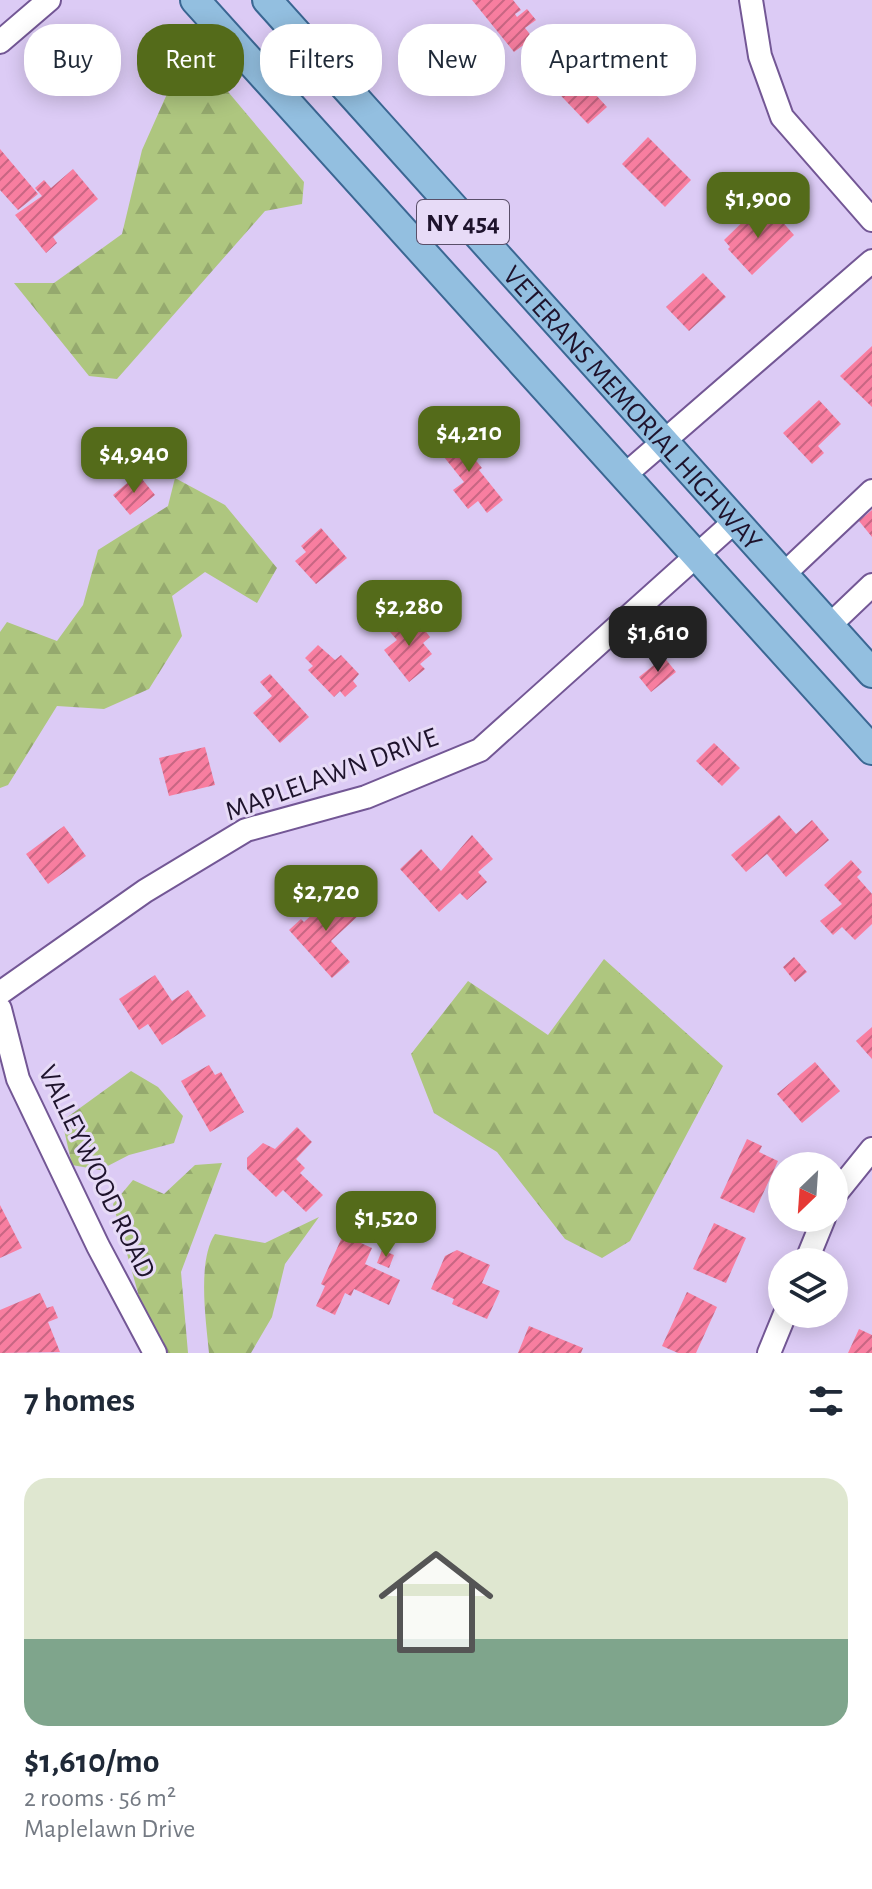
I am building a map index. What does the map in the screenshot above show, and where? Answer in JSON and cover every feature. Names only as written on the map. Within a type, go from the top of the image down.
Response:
[{"type":"main road","name":"VETERANS MEMORIAL HIGHWAY","points":[[195,0],[872,750]]},
{"type":"main road","name":"VETERANS MEMORIAL HIGHWAY","points":[[267,0],[661,442],[872,673]]},
{"type":"street","points":[[0,42],[49,0]]},
{"type":"street","points":[[751,0],[760,56],[782,117],[872,220]]},
{"type":"street","points":[[626,474],[872,261]]},
{"type":"street","points":[[783,575],[872,491]]},
{"type":"street","name":"MAPLELAWN DRIVE","points":[[0,993],[145,891],[246,830],[366,797],[480,750],[734,522]]},
{"type":"street","points":[[829,626],[872,585]]},
{"type":"street","name":"VALLEYWOOD ROAD","points":[[0,1009],[18,1079],[98,1246],[155,1353]]},
{"type":"street","points":[[848,1179],[872,1149]]},
{"type":"street","points":[[769,1353],[779,1328]]},
{"type":"green space","points":[[166,96],[232,96],[304,182],[302,204],[265,211],[117,379],[89,376],[14,283],[54,283],[122,234],[142,150]]},
{"type":"green space","points":[[175,478],[225,505],[277,568],[257,603],[205,572],[172,596],[182,636],[149,689],[104,709],[57,706],[8,785],[0,788],[0,632],[7,622],[57,641],[83,605],[98,550],[168,506]]},
{"type":"green space","points":[[604,959],[723,1066],[630,1241],[602,1258],[565,1239],[497,1152],[434,1113],[411,1054],[468,981],[548,1035]]},
{"type":"green space","points":[[131,1071],[158,1087],[183,1116],[174,1143],[129,1155],[100,1170],[72,1165],[62,1121]]},
{"type":"green space","points":[[222,1163],[181,1272],[188,1353],[168,1353],[140,1300],[113,1204],[133,1180],[164,1194],[195,1165]]},
{"type":"green space","points":[[319,1217],[285,1264],[272,1317],[251,1353],[209,1353],[204,1275],[209,1246],[215,1234],[265,1243]]},
{"type":"building","points":[[472,0],[513,0],[521,10],[515,14],[517,17],[527,9],[536,20],[530,24],[521,24],[521,47],[514,52],[505,41],[505,24],[491,24]]},
{"type":"building","points":[[561,96],[597,96],[607,107],[588,124]]},
{"type":"building","points":[[648,137],[691,180],[665,207],[622,164]]},
{"type":"building","points":[[0,149],[38,194],[18,210],[0,190]]},
{"type":"building","points":[[73,169],[98,199],[53,237],[57,243],[46,253],[15,215],[42,196],[35,188],[44,180],[51,188]]},
{"type":"building","points":[[772,210],[794,235],[752,275],[728,249],[730,247],[724,240],[754,211],[762,219]]},
{"type":"building","points":[[703,273],[726,297],[689,331],[666,307]]},
{"type":"building","points":[[872,346],[872,407],[840,376]]},
{"type":"building","points":[[819,400],[841,424],[818,446],[824,453],[812,464],[783,433]]},
{"type":"building","points":[[457,430],[473,450],[469,452],[482,468],[479,470],[503,500],[487,513],[478,501],[468,509],[453,490],[464,482],[436,447]]},
{"type":"building","points":[[138,474],[155,495],[130,515],[113,495]]},
{"type":"building","points":[[872,510],[872,537],[859,521]]},
{"type":"building","points":[[321,528],[347,558],[316,584],[295,561],[306,552],[301,546]]},
{"type":"building","points":[[414,616],[430,637],[423,643],[432,654],[420,664],[425,669],[409,682],[384,650],[397,640],[390,632]]},
{"type":"building","points":[[318,645],[335,660],[341,655],[359,674],[353,681],[357,686],[345,697],[340,691],[334,697],[308,670],[313,666],[305,658]]},
{"type":"building","points":[[664,657],[676,672],[651,692],[639,677]]},
{"type":"building","points":[[270,674],[309,717],[280,743],[253,713],[272,696],[260,682]]},
{"type":"building","points":[[714,743],[740,768],[722,786],[696,761]]},
{"type":"building","points":[[205,747],[215,785],[169,796],[159,758]]},
{"type":"building","points":[[779,815],[796,834],[812,820],[829,840],[786,877],[767,854],[746,872],[731,855]]},
{"type":"building","points":[[64,826],[86,856],[48,884],[26,854]]},
{"type":"building","points":[[472,835],[493,859],[478,872],[487,882],[467,900],[460,893],[439,912],[400,869],[421,849],[441,871]]},
{"type":"building","points":[[851,860],[862,872],[857,877],[872,894],[872,924],[855,940],[842,927],[833,935],[820,921],[842,904],[824,885]]},
{"type":"building","points":[[338,891],[359,915],[331,941],[350,962],[332,978],[289,930],[301,919],[304,922]]},
{"type":"building","points":[[794,957],[807,972],[795,982],[783,967]]},
{"type":"building","points":[[155,975],[172,1001],[188,990],[206,1016],[162,1045],[148,1024],[139,1030],[119,999]]},
{"type":"building","points":[[872,1027],[872,1059],[856,1041]]},
{"type":"building","points":[[815,1062],[840,1091],[802,1123],[777,1094]]},
{"type":"building","points":[[209,1065],[215,1075],[221,1072],[244,1112],[210,1132],[181,1081]]},
{"type":"building","points":[[297,1127],[312,1142],[296,1159],[305,1168],[300,1173],[323,1195],[306,1212],[283,1190],[276,1197],[247,1169],[247,1158],[263,1143],[275,1149]]},
{"type":"building","points":[[747,1139],[762,1146],[759,1152],[768,1156],[768,1183],[754,1213],[720,1198]]},
{"type":"building","points":[[0,1205],[22,1248],[0,1258]]},
{"type":"building","points":[[714,1223],[746,1238],[726,1283],[693,1269]]},
{"type":"building","points":[[343,1235],[372,1248],[365,1264],[400,1280],[389,1305],[354,1289],[351,1296],[345,1293],[335,1315],[316,1306],[325,1286],[321,1284]]},
{"type":"building","points":[[382,1250],[394,1255],[389,1268],[377,1263]]},
{"type":"building","points":[[457,1250],[490,1265],[482,1283],[500,1291],[487,1319],[452,1304],[454,1299],[431,1289],[445,1256]]},
{"type":"building","points":[[687,1292],[717,1307],[696,1353],[678,1353],[662,1346]]},
{"type":"building","points":[[40,1293],[47,1308],[53,1306],[58,1318],[48,1322],[60,1352],[0,1353],[0,1310]]},
{"type":"building","points":[[529,1326],[583,1348],[581,1353],[518,1353]]},
{"type":"building","points":[[859,1329],[872,1335],[872,1353],[848,1353]]}]
